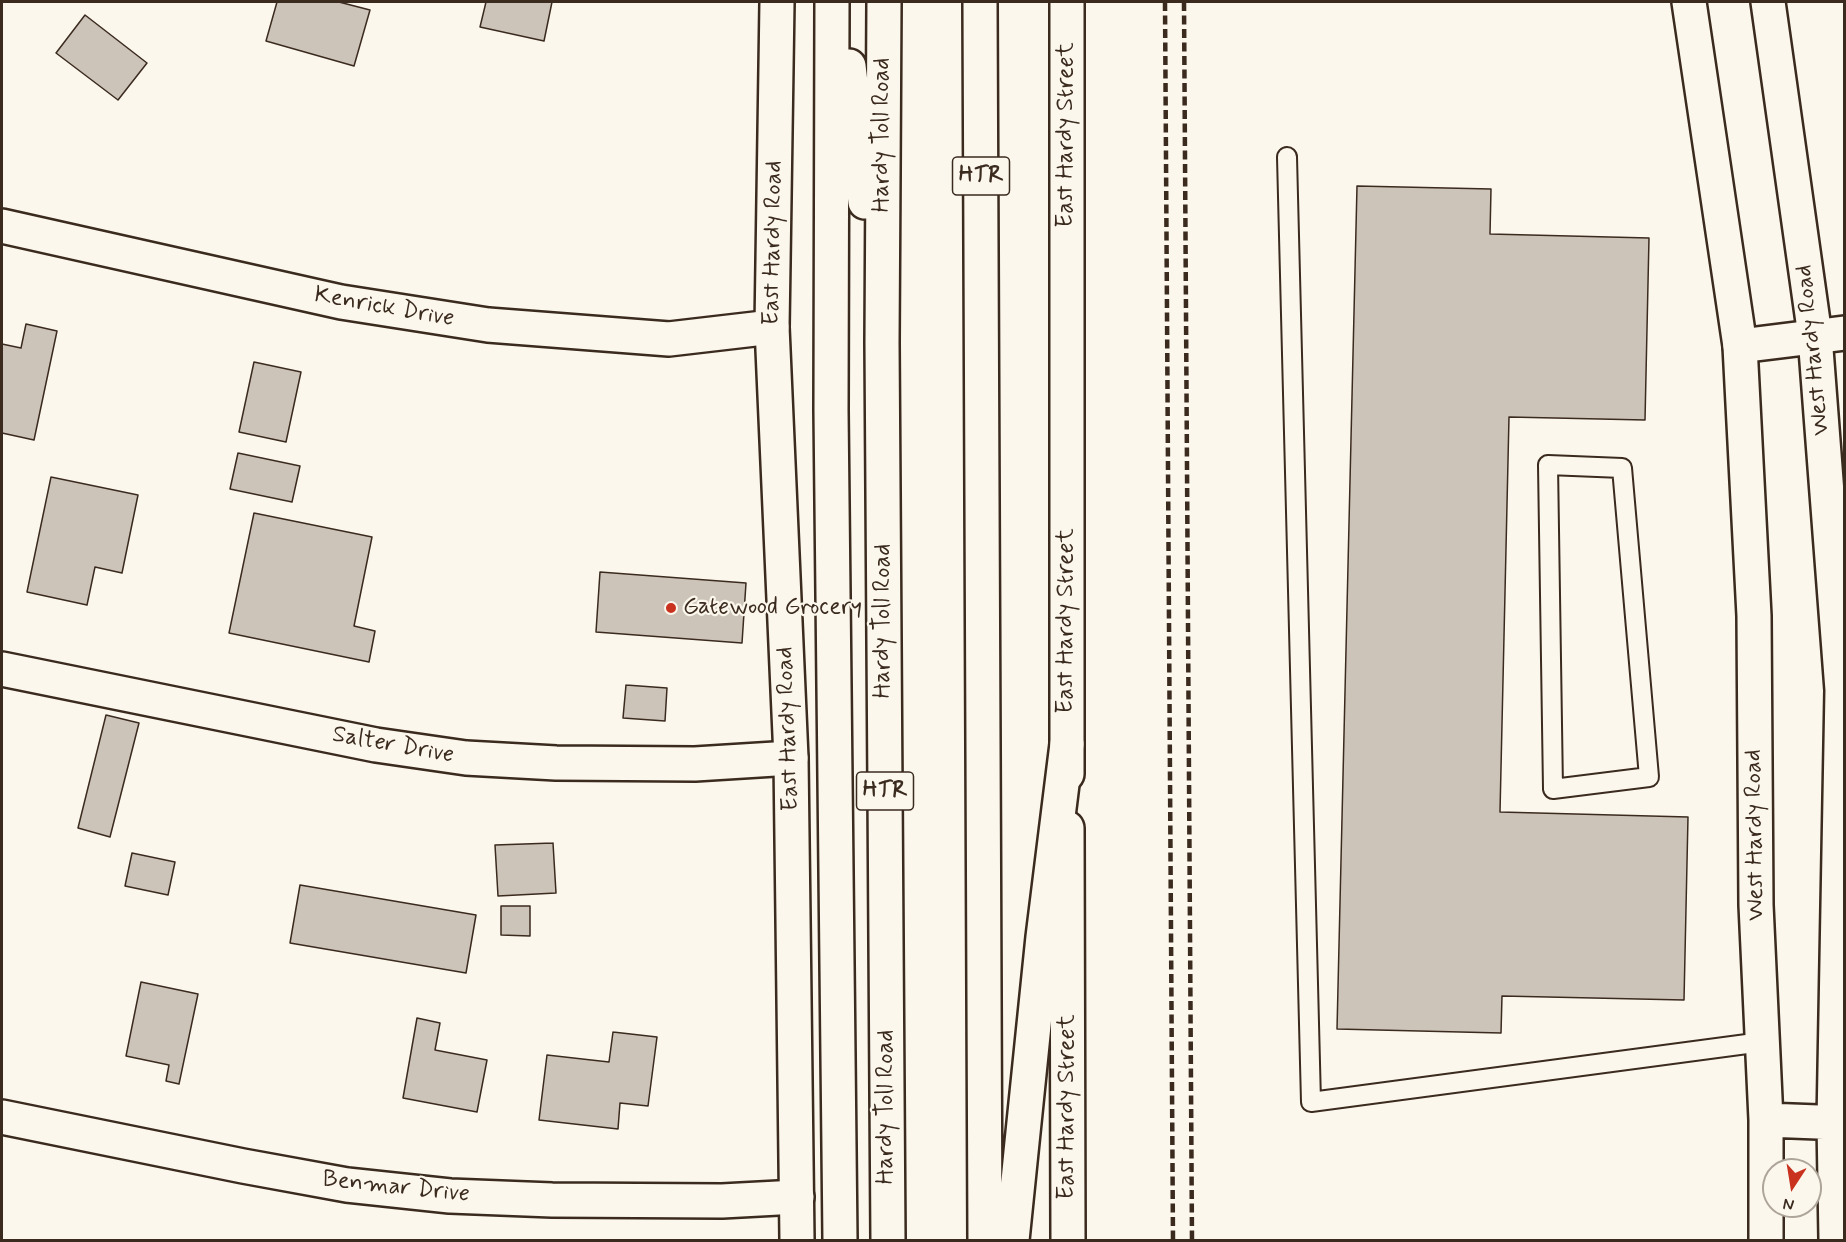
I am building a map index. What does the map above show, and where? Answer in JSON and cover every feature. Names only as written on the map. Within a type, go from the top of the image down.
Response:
[{"type":"main road","name":"East Hardy Road","points":[[777,2],[772,327],[791,758],[797,1240]]},
{"type":"main road","points":[[832,2],[831,410],[840,1240]]},
{"type":"main road","points":[[842,2],[882,342]]},
{"type":"main road","name":"Hardy Toll Road","points":[[884,2],[882,342],[888,1240]]},
{"type":"main road","name":"HTR","points":[[980,2],[985,1240]]},
{"type":"main road","name":"East Hardy Street","points":[[1067,2],[1068,1240]]},
{"type":"main road","name":"West Hardy Road","points":[[1689,2],[1740,346],[1754,616],[1756,905],[1766,1120],[1766,1240]]},
{"type":"main road","name":"West Hardy Road","points":[[1768,2],[1830,335],[1842,690],[1836,1240]]},
{"type":"main road","name":"Kenrick Drive","points":[[2,226],[341,302],[488,326],[669,339],[772,327]]},
{"type":"main road","points":[[1740,346],[1830,335]]},
{"type":"main road","name":"Salter Drive","points":[[2,669],[376,745],[466,758],[556,763],[695,764],[791,758]]},
{"type":"main road","points":[[1012,1240],[1043,938],[1067,744]]},
{"type":"main road","name":"Benmar Drive","points":[[2,1117],[347,1185],[450,1196],[552,1200],[722,1201],[797,1197]]},
{"type":"main road","points":[[1766,1120],[1839,1123]]},
{"type":"lane","points":[[1287,157],[1311,1102],[1762,1042]]},
{"type":"lane","points":[[1548,465],[1622,468],[1649,777],[1553,789],[1548,465]]},
{"type":"building","points":[[277,2],[339,2],[370,10],[354,66],[266,41]]},
{"type":"building","points":[[486,2],[552,2],[544,41],[480,27]]},
{"type":"building","points":[[85,15],[147,63],[118,100],[56,53]]},
{"type":"building","points":[[1357,186],[1491,189],[1490,234],[1649,238],[1645,420],[1509,417],[1500,812],[1688,817],[1684,1000],[1502,996],[1501,1033],[1337,1029]]},
{"type":"building","points":[[26,324],[57,331],[34,440],[2,433],[2,344],[21,348]]},
{"type":"building","points":[[254,362],[301,372],[286,442],[239,432]]},
{"type":"building","points":[[238,453],[300,466],[292,502],[230,489]]},
{"type":"building","points":[[51,477],[138,495],[122,573],[95,567],[87,605],[27,592]]},
{"type":"building","points":[[254,513],[372,537],[354,626],[375,631],[369,662],[229,633]]},
{"type":"building","name":"Gatewood Grocery","points":[[600,572],[746,583],[742,643],[596,632]]},
{"type":"building","points":[[626,685],[667,688],[665,721],[623,718]]},
{"type":"building","points":[[106,715],[139,723],[110,837],[78,828]]},
{"type":"building","points":[[553,843],[556,893],[498,896],[495,845]]},
{"type":"building","points":[[132,853],[175,862],[168,895],[125,886]]},
{"type":"building","points":[[300,885],[476,915],[466,973],[290,943]]},
{"type":"building","points":[[501,906],[530,906],[530,936],[501,935]]},
{"type":"building","points":[[141,982],[198,994],[179,1084],[166,1081],[169,1065],[126,1056]]},
{"type":"building","points":[[417,1018],[440,1023],[435,1050],[487,1060],[477,1112],[403,1098]]},
{"type":"building","points":[[613,1032],[657,1037],[648,1106],[620,1103],[618,1129],[539,1120],[547,1055],[609,1062]]},
{"type":"railway","points":[[1165,2],[1173,1240]]},
{"type":"railway","points":[[1184,2],[1192,1240]]},
{"type":"place","name":"Gatewood Grocery","points":[[671,608]]}]
